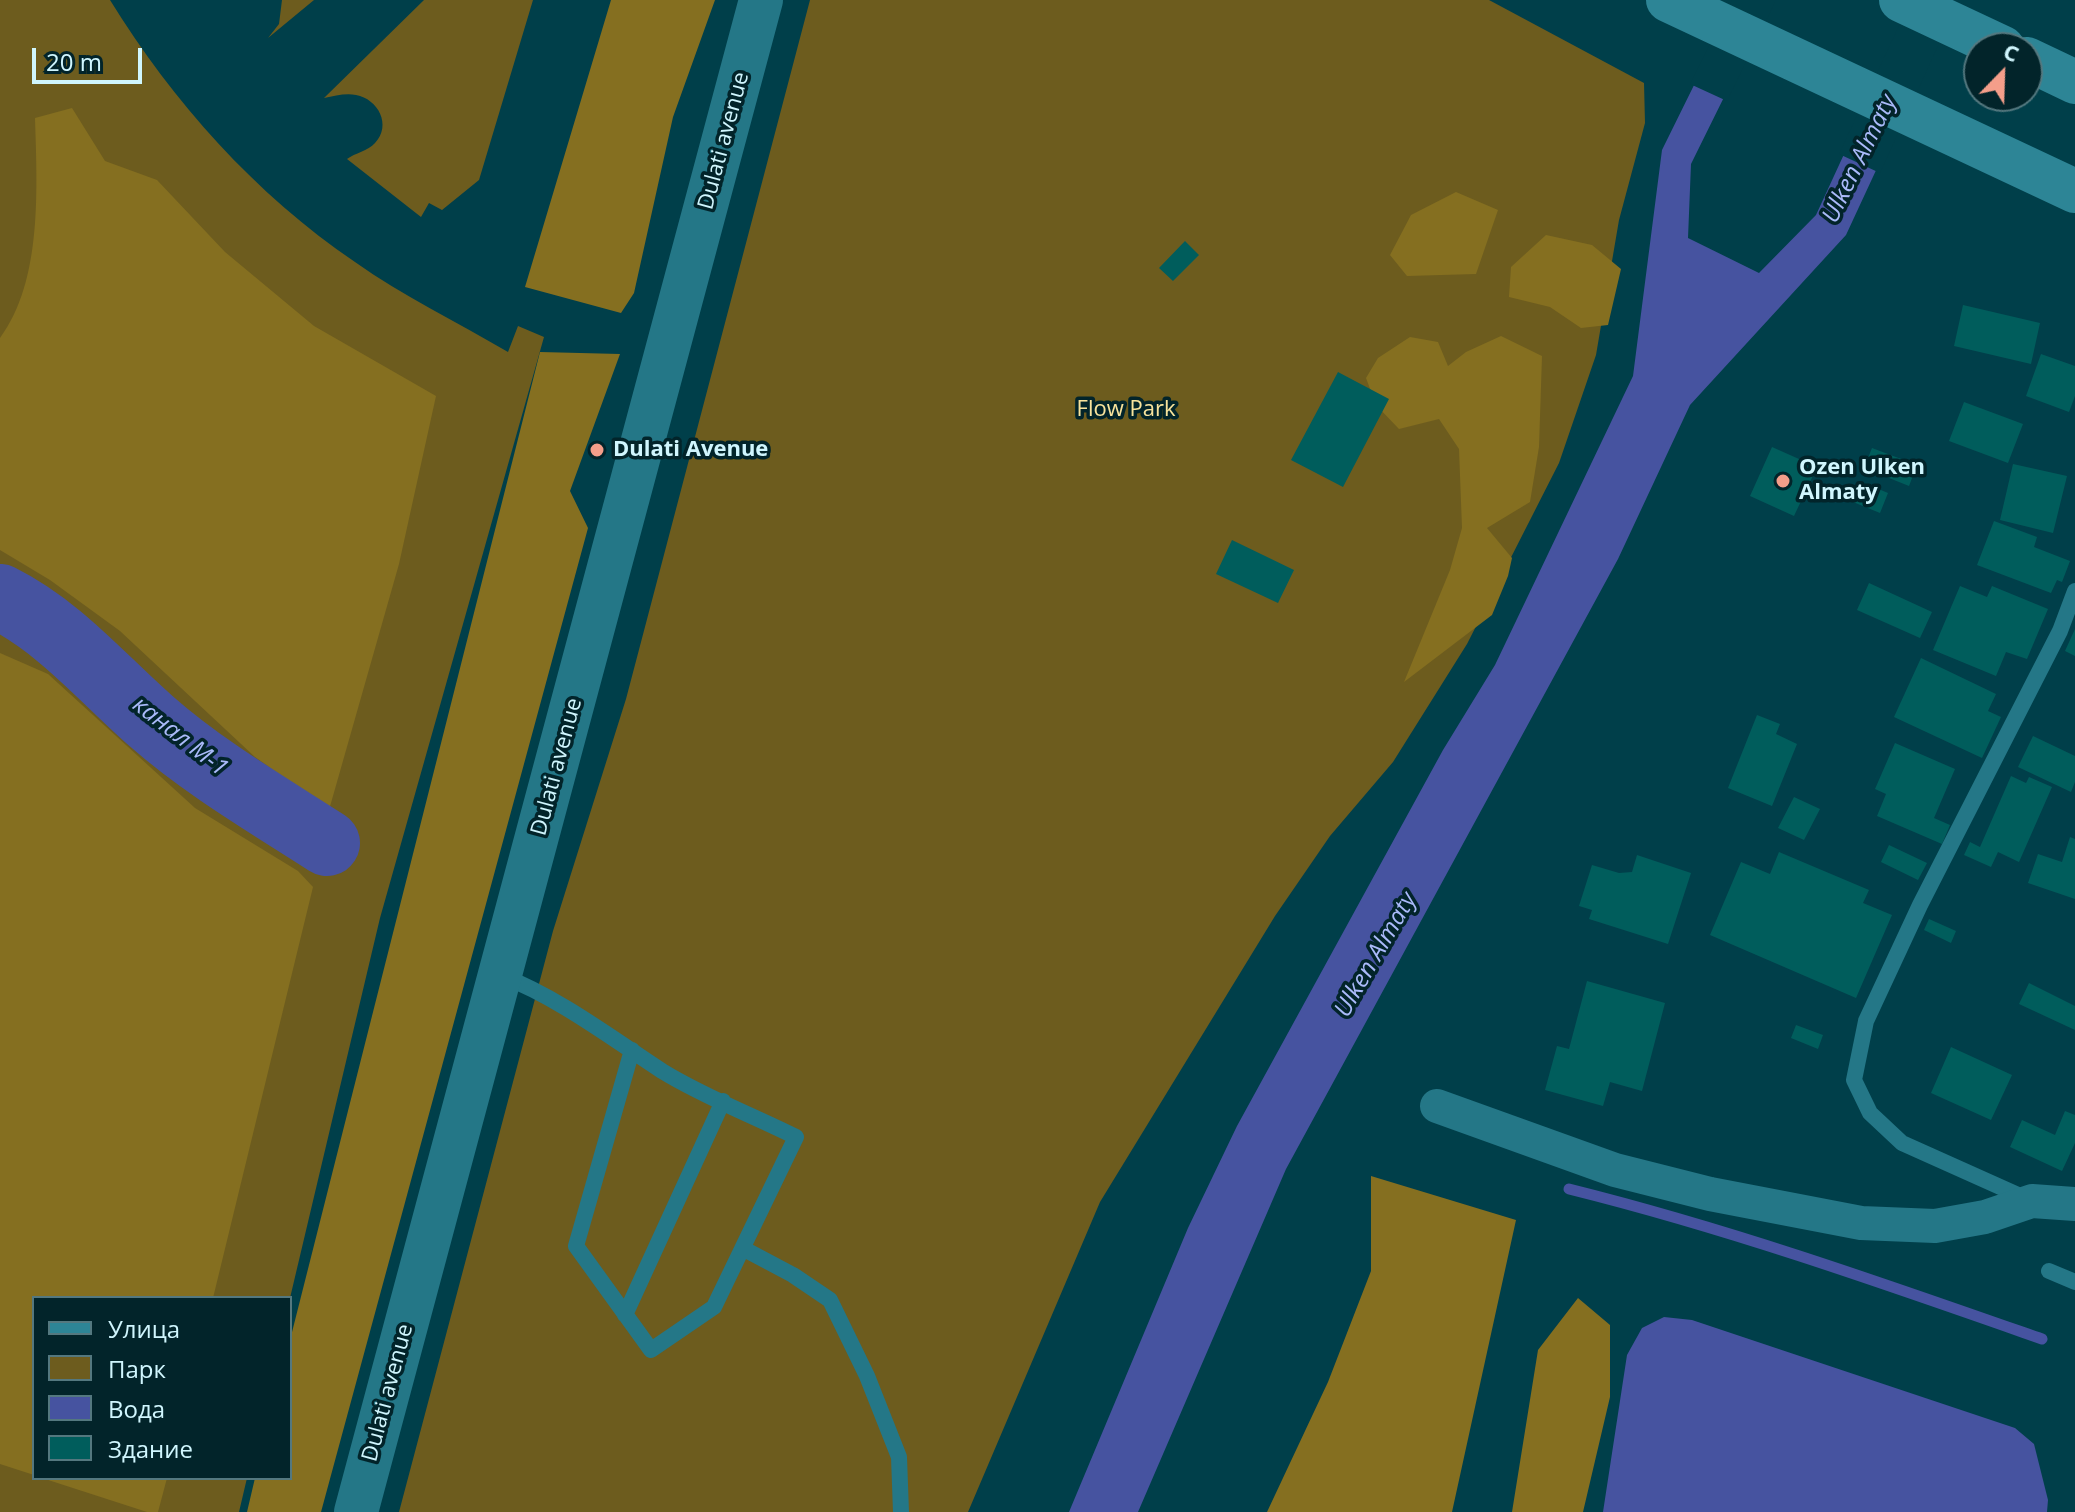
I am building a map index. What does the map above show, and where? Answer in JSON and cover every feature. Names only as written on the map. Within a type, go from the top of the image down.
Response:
[{"type":"main road","points":[[1668,0],[2062,186]]},
{"type":"main road","points":[[1901,0],[1969,32]]},
{"type":"main road","name":"Dulati avenue","points":[[356,1512],[761,7]]},
{"type":"main road","points":[[2043,67],[2075,82]]},
{"type":"street","points":[[1437,1106],[1615,1170],[1710,1194],[1861,1223],[1935,1226],[1985,1217],[2032,1201],[2075,1204]]},
{"type":"lane","points":[[2032,1201],[1902,1143],[1870,1113],[1854,1080],[1866,1021],[1920,905],[2060,631],[2075,591]]},
{"type":"lane","points":[[501,975],[524,984],[632,1050],[666,1073],[796,1137],[714,1307],[651,1350],[576,1246],[632,1050]]},
{"type":"lane","points":[[625,1315],[723,1101]]},
{"type":"lane","points":[[744,1249],[793,1275],[830,1300],[867,1376],[899,1457],[901,1512]]},
{"type":"lane","points":[[2049,1271],[2075,1282]]},
{"type":"green space","points":[[0,0],[110,0],[161,74],[219,144],[283,207],[318,235],[392,286],[508,352],[518,326],[544,337],[380,918],[290,1296],[32,1296],[32,1480],[247,1480],[239,1512],[0,1512]]},
{"type":"green space","points":[[282,0],[314,0],[268,38],[279,24]]},
{"type":"green space","points":[[424,0],[533,0],[479,180],[442,210],[429,203],[421,217],[347,159],[372,146],[380,136],[382,121],[376,107],[364,97],[356,95],[324,98]]},
{"type":"green space","name":"Flow Park","points":[[810,0],[1489,0],[1644,83],[1645,123],[1619,220],[1596,355],[1559,463],[1467,644],[1393,762],[1330,836],[1275,916],[1100,1202],[968,1512],[399,1512],[553,931],[626,699]]},
{"type":"shaded area","points":[[611,0],[715,0],[673,117],[634,293],[621,313],[525,287]]},
{"type":"shaded area","points":[[72,108],[105,161],[157,180],[225,252],[314,326],[436,396],[399,564],[329,810],[255,757],[120,631],[50,580],[0,550],[0,338],[14,315],[30,261],[36,202],[35,118]]},
{"type":"shaded area","points":[[1456,192],[1498,210],[1476,274],[1407,276],[1390,255],[1411,215]]},
{"type":"shaded area","points":[[1546,235],[1592,245],[1621,269],[1608,325],[1581,328],[1550,307],[1509,297],[1511,267]]},
{"type":"shaded area","points":[[1501,336],[1542,356],[1539,447],[1530,502],[1487,528],[1512,558],[1492,615],[1404,682],[1450,570],[1462,528],[1459,449],[1439,419],[1399,429],[1376,405],[1366,378],[1378,358],[1410,337],[1438,342],[1448,366],[1466,352]]},
{"type":"shaded area","points":[[540,352],[620,354],[570,491],[588,528],[321,1512],[247,1512],[255,1480],[292,1480],[292,1332]]},
{"type":"shaded area","points":[[0,653],[48,674],[195,808],[298,871],[313,887],[213,1296],[32,1296],[32,1474],[0,1464]]},
{"type":"shaded area","points":[[1371,1176],[1516,1220],[1452,1512],[1267,1512],[1328,1382],[1371,1271]]},
{"type":"shaded area","points":[[1578,1298],[1610,1325],[1610,1397],[1583,1512],[1512,1512],[1538,1350]]},
{"type":"shaded area","points":[[48,1480],[166,1480],[158,1512],[147,1512]]},
{"type":"water","name":"Ulken Almaty","points":[[1736,0],[1772,0],[1691,164],[1688,238],[1759,273],[1816,215],[1915,0],[1955,0],[1846,235],[1690,405],[1618,559],[1286,1169],[1138,1512],[1069,1512],[1188,1228],[1237,1126],[1443,750],[1495,665],[1633,376],[1662,150]]},
{"type":"water","points":[[1664,1317],[1692,1320],[2015,1428],[2034,1444],[2048,1500],[2047,1512],[1603,1512],[1627,1355],[1642,1328]]},
{"type":"pier","points":[[1732,0],[1776,0],[1727,101],[1690,84]]},
{"type":"pier","points":[[1911,0],[1959,0],[1880,173],[1839,154]]},
{"type":"building","points":[[1185,241],[1199,255],[1173,281],[1159,268]]},
{"type":"building","points":[[1963,305],[2040,323],[2031,364],[1954,346]]},
{"type":"building","points":[[2041,354],[2075,366],[2075,396],[2069,412],[2026,396]]},
{"type":"building","points":[[1338,372],[1389,399],[1343,487],[1291,460]]},
{"type":"building","points":[[1964,402],[2023,424],[2008,463],[1949,441]]},
{"type":"building","name":"Ozen Ulken Almaty","points":[[1772,447],[1817,467],[1794,516],[1750,496]]},
{"type":"building","points":[[1872,448],[1917,465],[1909,486],[1864,468]]},
{"type":"building","points":[[2013,464],[2067,476],[2053,533],[2000,520]]},
{"type":"building","points":[[1862,482],[1888,493],[1880,513],[1853,502]]},
{"type":"building","points":[[1994,521],[2037,537],[2034,547],[2070,561],[2062,582],[2057,580],[2051,593],[1977,565]]},
{"type":"building","points":[[1232,540],[1294,570],[1278,603],[1216,574]]},
{"type":"building","points":[[1869,583],[1932,612],[1920,638],[1857,610]]},
{"type":"building","points":[[1960,586],[1987,597],[1992,586],[2048,609],[2027,659],[2006,652],[1996,676],[1933,650]]},
{"type":"building","points":[[2075,629],[2075,656],[2065,651]]},
{"type":"building","points":[[1921,658],[1996,694],[1988,711],[2001,717],[1982,758],[1894,717]]},
{"type":"building","points":[[1757,715],[1780,724],[1776,734],[1797,744],[1772,806],[1728,788]]},
{"type":"building","points":[[2033,736],[2075,756],[2075,782],[2071,792],[2018,767]]},
{"type":"building","points":[[1895,743],[1955,769],[1934,818],[1950,825],[1942,844],[1877,816],[1886,794],[1875,789]]},
{"type":"building","points":[[2011,776],[2026,783],[2029,777],[2052,787],[2019,862],[1998,852],[1991,867],[1964,855],[1970,842],[1980,847]]},
{"type":"building","points":[[1794,797],[1820,809],[1804,840],[1778,828]]},
{"type":"building","points":[[2070,837],[2075,839],[2075,899],[2028,883],[2038,854],[2062,862]]},
{"type":"building","points":[[1889,845],[1927,863],[1918,880],[1881,862]]},
{"type":"building","points":[[1779,852],[1869,890],[1863,903],[1892,915],[1856,998],[1710,935],[1741,862],[1770,874]]},
{"type":"building","points":[[1637,855],[1691,873],[1668,944],[1589,919],[1592,910],[1579,906],[1592,865],[1619,873],[1632,872]]},
{"type":"building","points":[[1929,919],[1956,931],[1951,943],[1924,930]]},
{"type":"building","points":[[1587,981],[1665,1003],[1642,1091],[1610,1082],[1603,1106],[1545,1090],[1557,1046],[1569,1049]]},
{"type":"building","points":[[2029,983],[2075,1006],[2075,1030],[2019,1004]]},
{"type":"building","points":[[1796,1025],[1823,1035],[1818,1049],[1791,1038]]},
{"type":"building","points":[[1951,1047],[2012,1075],[1991,1120],[1931,1093]]},
{"type":"building","points":[[2065,1111],[2075,1115],[2075,1143],[2062,1171],[2010,1147],[2022,1120],[2055,1135]]},
{"type":"waterway","name":"канал М-1","points":[[0,597],[61,638],[151,721],[192,754],[327,843]]},
{"type":"waterway","points":[[1569,1189],[1748,1240],[2042,1339]]},
{"type":"place","name":"Dulati Avenue","points":[[597,450]]},
{"type":"place","name":"Ozen Ulken Almaty","points":[[1783,481]]}]
